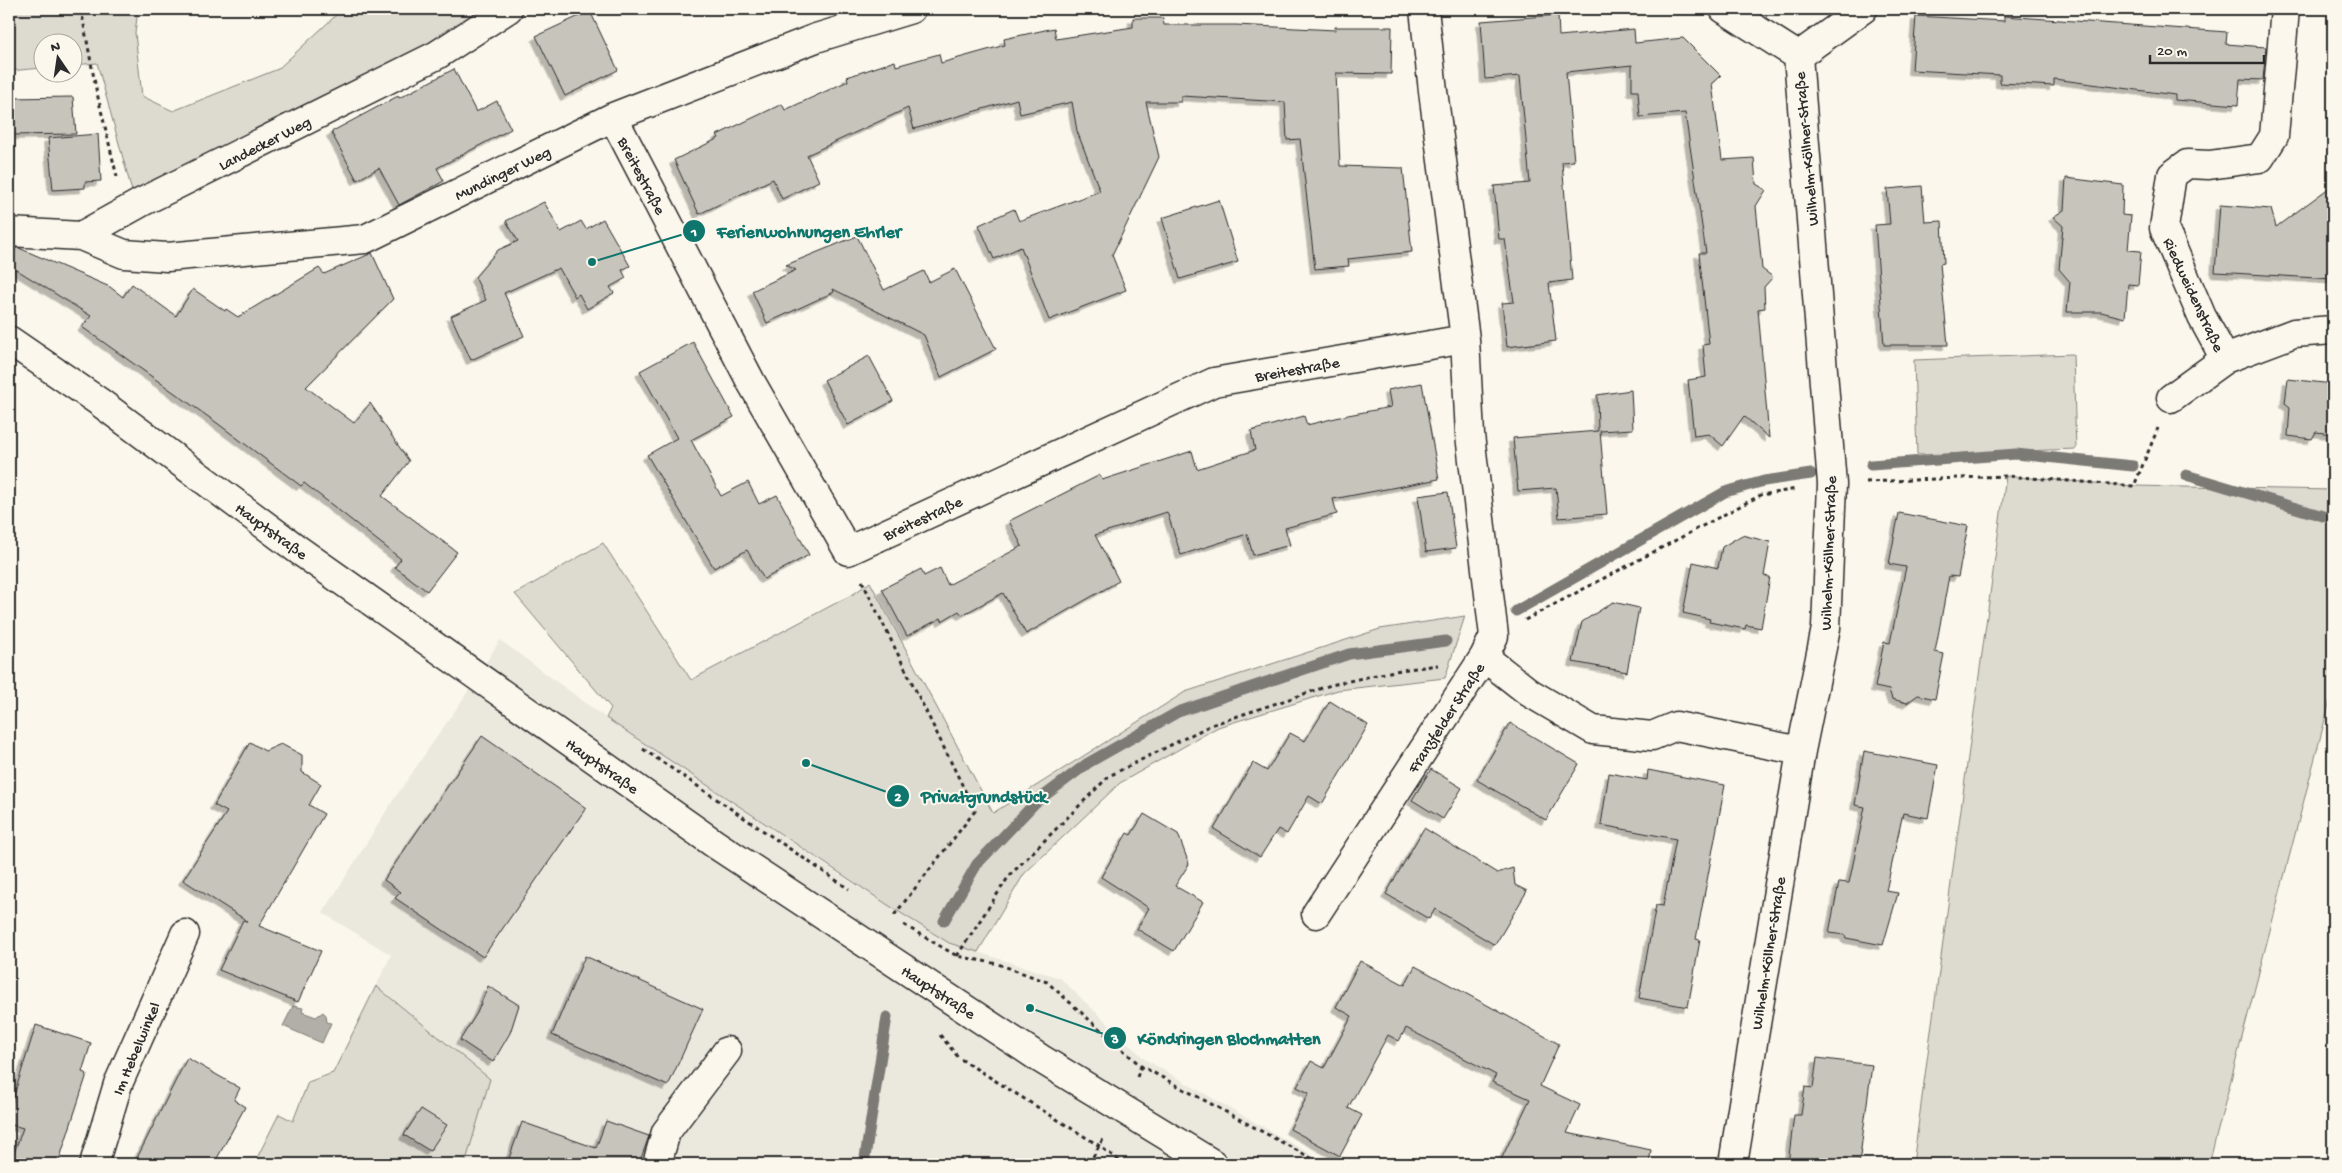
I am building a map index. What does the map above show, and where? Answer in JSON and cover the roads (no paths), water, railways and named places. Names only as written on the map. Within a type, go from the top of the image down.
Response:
[{"type":"street","name":"Landecker Weg","points":[[81,236],[437,55],[508,9]]},
{"type":"street","name":"Mundinger Weg","points":[[81,236],[124,254],[167,257],[365,240],[613,117],[816,38],[911,9]]},
{"type":"street","points":[[1424,9],[1465,339],[1470,435],[1494,636],[1484,657]]},
{"type":"street","points":[[1724,9],[1798,56],[1863,9]]},
{"type":"street","name":"Riedweidenstraße","points":[[2225,358],[2202,317],[2164,228],[2172,175],[2187,164],[2209,165],[2260,158],[2274,136],[2285,9]]},
{"type":"street","name":"Wilhelm-Köllner-Straße","points":[[1733,1164],[1801,751],[1826,628],[1832,484],[1798,56]]},
{"type":"street","name":"Breitestraße","points":[[613,117],[751,382],[848,551],[1214,382],[1465,339]]},
{"type":"street","points":[[9,232],[81,236]]},
{"type":"street","name":"Riedweidenstraße","points":[[2171,398],[2225,358],[2294,333],[2333,330]]},
{"type":"street","name":"Hauptstraße","points":[[9,340],[98,401],[305,554],[715,844],[1040,1059],[1213,1164]]},
{"type":"street","name":"Franzfelder Straße","points":[[1316,914],[1484,657],[1530,693],[1593,730],[1652,736],[1676,726],[1801,751]]},
{"type":"street","name":"Im Hebelwinkel","points":[[94,1164],[118,1084],[184,934]]},
{"type":"street","points":[[657,1164],[666,1132],[727,1051]]},
{"type":"waterway","points":[[1871,465],[2016,454],[2133,466]]},
{"type":"waterway","points":[[1516,611],[1725,492],[1764,481],[1811,474]]},
{"type":"waterway","points":[[2186,475],[2333,519]]},
{"type":"waterway","points":[[944,921],[977,864],[1036,802],[1088,763],[1178,712],[1349,654],[1446,641]]},
{"type":"waterway","points":[[864,1164],[887,1017]]},
{"type":"place","name":"Ferienwohnungen Ehrler","points":[[592,262]]},
{"type":"place","name":"Privatgrundstück","points":[[806,763]]},
{"type":"place","name":"Köndringen Blochmatten","points":[[1030,1008]]}]
